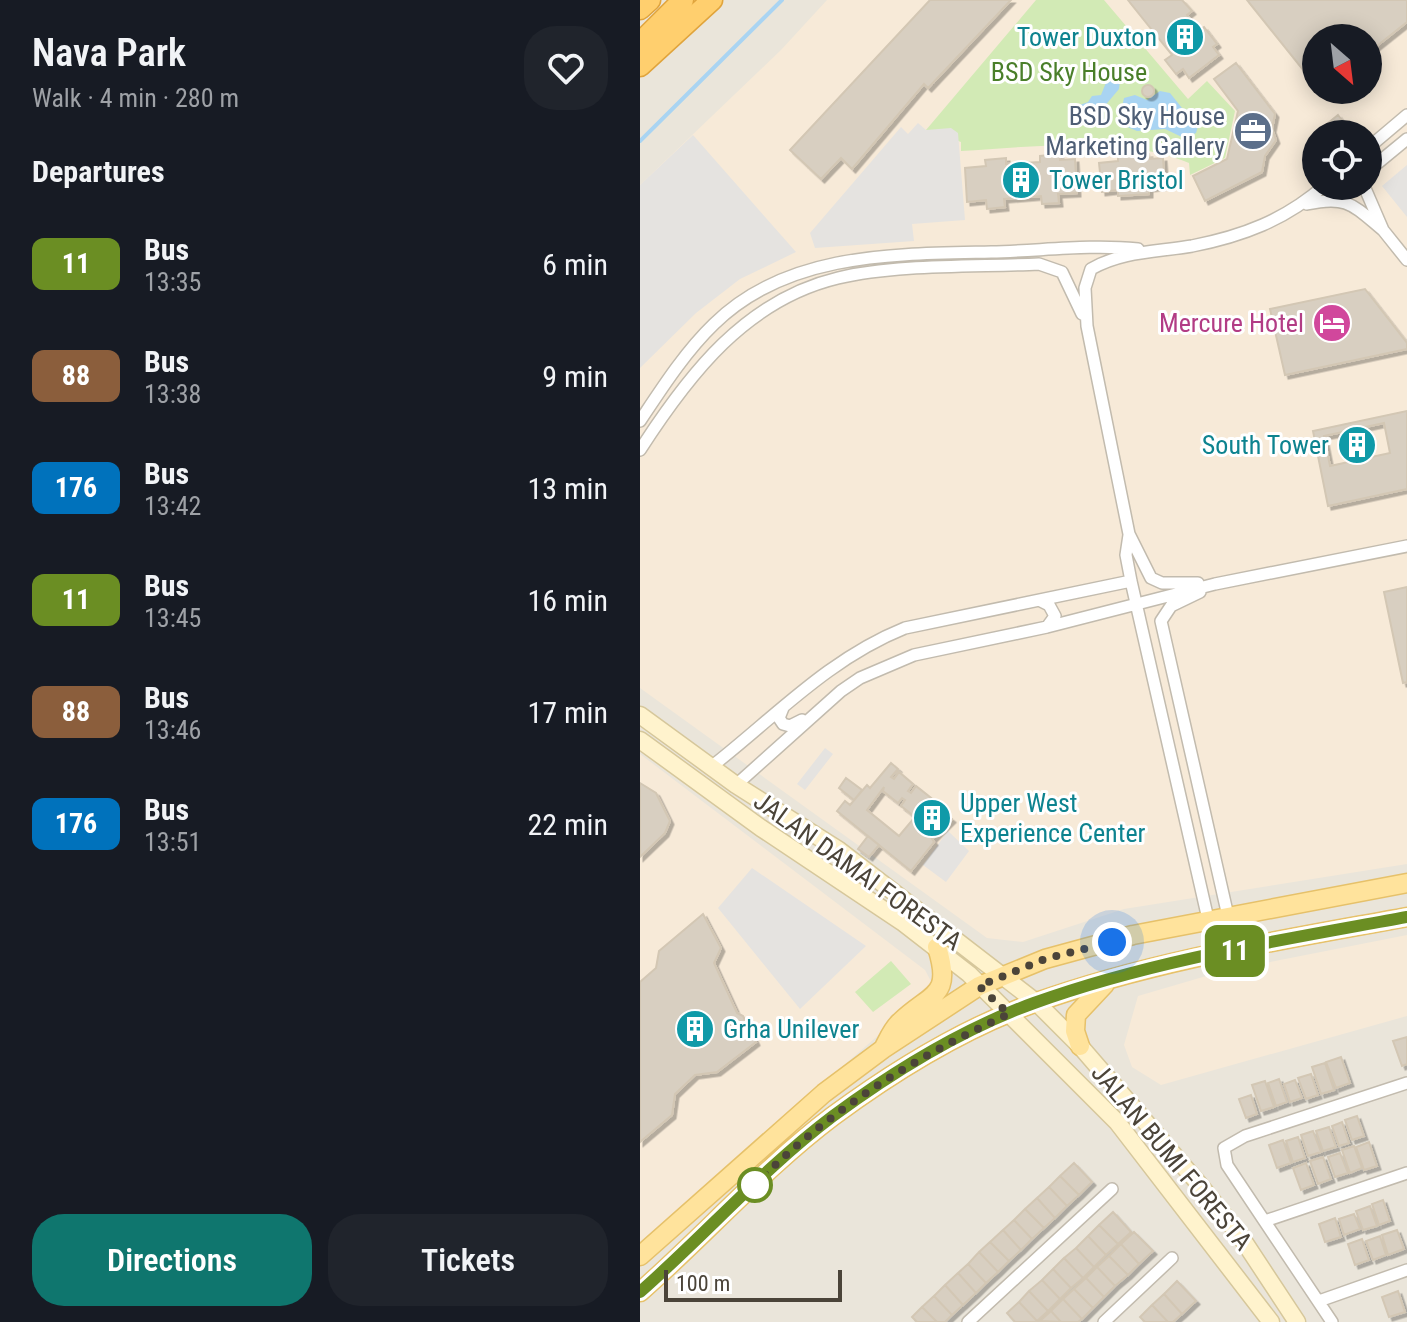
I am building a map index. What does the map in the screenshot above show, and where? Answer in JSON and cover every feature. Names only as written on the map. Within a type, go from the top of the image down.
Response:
[{"type":"highway","points":[[640,9],[650,0]]},
{"type":"highway","points":[[640,43],[683,0]]},
{"type":"highway","points":[[640,66],[712,0]]},
{"type":"main road","name":"JALAN DAMAI FORESTA","points":[[640,715],[736,785],[839,850],[954,941],[1005,975],[1036,1002]]},
{"type":"main road","name":"JALAN DAMAI FORESTA","points":[[640,740],[761,828],[937,947],[1009,1014]]},
{"type":"main road","points":[[640,1256],[791,1120],[883,1049],[979,986],[1045,959],[1208,919],[1407,883]]},
{"type":"main road","points":[[640,1292],[832,1117],[903,1068],[1009,1014],[1113,977],[1407,917]]},
{"type":"main road","points":[[883,1049],[899,1022],[940,991],[944,975],[937,947]]},
{"type":"main road","points":[[1080,1046],[1075,1031],[1076,1015],[1084,1002],[1113,977]]},
{"type":"main road","name":"JALAN BUMI FORESTA","points":[[1036,1002],[1080,1046],[1225,1216],[1297,1322]]},
{"type":"main road","name":"JALAN BUMI FORESTA","points":[[1009,1014],[1117,1122],[1271,1322]]},
{"type":"street","points":[[1382,136],[1407,115]]},
{"type":"street","points":[[1382,160],[1407,139]]},
{"type":"street","points":[[1215,584],[1162,583],[1151,578],[1129,534],[1087,326],[1085,288],[1091,269],[1107,260],[1190,246],[1253,231],[1309,200]]},
{"type":"street","points":[[1303,205],[1327,200],[1348,202],[1383,230],[1407,260]]},
{"type":"street","points":[[1370,200],[1383,230]]},
{"type":"street","points":[[640,421],[714,323],[750,296],[799,273],[873,257],[1116,247],[1149,251]]},
{"type":"street","points":[[1038,251],[1039,264]]},
{"type":"street","points":[[640,450],[678,395],[728,335],[761,311],[807,287],[873,273],[1039,264],[1062,272],[1087,326]]},
{"type":"street","points":[[1129,534],[1126,555],[1131,581],[1208,919]]},
{"type":"street","points":[[736,785],[860,678],[914,655],[1047,627],[1215,584],[1407,546]]},
{"type":"street","points":[[711,767],[824,671],[877,639],[905,628],[1131,581]]},
{"type":"street","points":[[1215,584],[1171,606],[1161,621],[1228,916]]},
{"type":"street","points":[[1041,601],[1053,610],[1055,616],[1047,627]]},
{"type":"street","points":[[783,706],[779,718],[783,724],[790,726],[820,710]]},
{"type":"street","points":[[1194,864],[1204,869],[1213,858]]},
{"type":"street","points":[[1332,1322],[1227,1165],[1224,1148],[1245,1136],[1407,1083]]},
{"type":"street","points":[[1265,1221],[1407,1173]]},
{"type":"street","points":[[968,1322],[1112,1189]]},
{"type":"street","points":[[1104,1322],[1172,1258]]},
{"type":"street","points":[[1319,1301],[1407,1270]]},
{"type":"street","points":[[640,1299],[659,1276]]},
{"type":"shaded area","points":[[640,0],[1407,0],[1407,1322],[640,1322]]},
{"type":"shaded area","points":[[827,0],[1407,0],[1407,864],[1124,909],[1023,942],[987,938],[640,688],[640,185],[781,50]]},
{"type":"shaded area","points":[[918,123],[926,130],[951,128],[958,133],[965,220],[912,224],[914,241],[815,248],[810,233],[901,127],[908,134]]},
{"type":"shaded area","points":[[693,135],[796,252],[740,279],[696,313],[640,368],[640,185]]},
{"type":"shaded area","points":[[1407,165],[1407,217],[1382,186]]},
{"type":"shaded area","points":[[825,748],[833,754],[805,790],[797,784]]},
{"type":"shaded area","points":[[640,754],[925,970],[934,987],[640,1242]]},
{"type":"shaded area","points":[[948,831],[969,851],[946,882],[923,865]]},
{"type":"shaded area","points":[[752,868],[866,946],[800,1009],[718,908]]},
{"type":"shaded area","points":[[1407,935],[1407,1016],[1161,1085],[1132,1067],[1124,1045],[1138,996],[1220,972]]},
{"type":"green space","name":"BSD Sky House","points":[[1036,0],[1104,0],[1188,99],[1207,81],[1235,111],[1225,158],[1190,175],[1189,163],[1136,149],[1077,145],[961,151],[961,142],[926,130]]},
{"type":"green space","points":[[891,961],[911,984],[873,1012],[855,992]]},
{"type":"water","points":[[1116,78],[1120,81],[1119,89],[1103,108],[1105,125],[1099,128],[1081,118],[1077,106],[1088,102],[1092,96],[1101,95],[1107,80]]},
{"type":"water","points":[[1160,91],[1170,93],[1182,108],[1193,112],[1199,123],[1196,133],[1184,138],[1165,129],[1137,131],[1123,125],[1120,116],[1124,98],[1135,95],[1147,100]]},
{"type":"building","points":[[930,0],[1011,0],[928,88],[924,84],[852,169],[841,158],[821,179],[790,150]]},
{"type":"building","name":"Tower Duxton","points":[[1128,0],[1182,0],[1192,11],[1187,15],[1199,30],[1204,27],[1217,44],[1213,47],[1219,55],[1189,78],[1183,69],[1176,74],[1165,60],[1172,55]]},
{"type":"building","points":[[1247,0],[1407,0],[1407,22],[1382,42],[1382,24],[1302,24],[1302,69]]},
{"type":"building","name":"BSD Sky House Marketing Gallery","points":[[1236,63],[1275,114],[1272,129],[1276,140],[1265,156],[1262,172],[1205,201],[1193,176],[1227,159],[1238,111],[1214,79]]},
{"type":"building","points":[[1148,85],[1154,91],[1148,97],[1142,91]]},
{"type":"building","name":"Tower Bristol","points":[[1060,154],[1060,160],[1075,159],[1077,193],[1058,194],[1059,203],[1042,204],[1041,196],[1004,199],[1005,207],[987,209],[986,200],[967,202],[965,168],[986,166],[985,160],[1006,158],[1006,164],[1040,162],[1040,156]]},
{"type":"building","points":[[1149,154],[1150,159],[1163,158],[1165,186],[1149,188],[1149,194],[1118,196],[1118,190],[1102,192],[1099,163],[1118,161],[1118,156]]},
{"type":"building","name":"Mercure Hotel","points":[[1365,289],[1407,343],[1407,349],[1285,375],[1270,309]]},
{"type":"building","points":[[1407,411],[1407,489],[1328,506],[1313,431]]},
{"type":"building","name":"South Tower","points":[[1384,423],[1390,453],[1330,466],[1324,436]]},
{"type":"building","points":[[1407,587],[1407,682],[1403,683],[1384,592]]},
{"type":"building","name":"Upper West Experience Center","points":[[891,763],[898,769],[891,777],[894,779],[899,772],[913,784],[908,791],[911,793],[916,786],[931,798],[924,806],[929,810],[933,804],[952,819],[932,839],[934,842],[911,871],[837,811],[845,801],[850,805],[867,785],[870,788]],"holes":[[[884,787],[883,791],[898,803],[902,798],[905,800],[901,806],[915,817],[899,836],[867,810]]]},
{"type":"building","points":[[846,778],[862,790],[854,800],[839,788]]},
{"type":"building","points":[[640,783],[656,793],[670,821],[665,833],[640,857]]},
{"type":"building","points":[[868,836],[879,845],[869,857],[858,849]]},
{"type":"building","name":"Grha Unilever","points":[[703,914],[721,948],[714,963],[737,1013],[743,1016],[756,1042],[717,1072],[695,1075],[675,1094],[672,1115],[640,1142],[640,982],[656,968],[659,951]]},
{"type":"building","points":[[1407,1037],[1407,1064],[1402,1066],[1393,1041]]},
{"type":"building","points":[[1341,1057],[1350,1083],[1336,1088],[1326,1062]]},
{"type":"building","points":[[1325,1063],[1334,1090],[1321,1094],[1312,1067]]},
{"type":"building","points":[[1311,1074],[1318,1095],[1306,1099],[1298,1078]]},
{"type":"building","points":[[1279,1079],[1287,1102],[1276,1106],[1268,1083]]},
{"type":"building","points":[[1295,1080],[1302,1098],[1290,1102],[1284,1084]]},
{"type":"building","points":[[1265,1081],[1274,1107],[1261,1111],[1252,1085]]},
{"type":"building","points":[[1251,1095],[1257,1114],[1246,1118],[1239,1099]]},
{"type":"building","points":[[1357,1116],[1364,1136],[1352,1140],[1345,1120]]},
{"type":"building","points":[[1342,1122],[1349,1143],[1339,1146],[1332,1126]]},
{"type":"building","points":[[1329,1127],[1336,1147],[1323,1151],[1316,1131]]},
{"type":"building","points":[[1313,1131],[1321,1152],[1308,1156],[1301,1135]]},
{"type":"building","points":[[1298,1137],[1305,1158],[1293,1162],[1286,1141]]},
{"type":"building","points":[[1283,1140],[1291,1163],[1277,1168],[1269,1145]]},
{"type":"building","points":[[1369,1142],[1377,1166],[1364,1170],[1356,1147]]},
{"type":"building","points":[[1354,1146],[1362,1168],[1350,1173],[1342,1150]]},
{"type":"building","points":[[1340,1153],[1348,1173],[1335,1177],[1328,1157]]},
{"type":"building","points":[[1323,1157],[1331,1179],[1318,1184],[1310,1161]]},
{"type":"building","points":[[1074,1163],[1092,1182],[1079,1195],[1060,1176]]},
{"type":"building","points":[[1306,1163],[1314,1185],[1301,1190],[1293,1168]]},
{"type":"building","points":[[1060,1176],[1079,1195],[1067,1206],[1049,1187]]},
{"type":"building","points":[[1049,1187],[1067,1206],[1055,1218],[1037,1198]]},
{"type":"building","points":[[1037,1198],[1055,1218],[1044,1228],[1025,1209]]},
{"type":"building","points":[[1383,1200],[1390,1221],[1379,1225],[1372,1204]]},
{"type":"building","points":[[1370,1206],[1377,1226],[1363,1230],[1356,1211]]},
{"type":"building","points":[[1025,1209],[1044,1228],[1032,1239],[1014,1220]]},
{"type":"building","points":[[1113,1212],[1131,1232],[1118,1244],[1099,1225]]},
{"type":"building","points":[[1354,1214],[1360,1229],[1344,1235],[1339,1219]]},
{"type":"building","points":[[1335,1218],[1341,1237],[1325,1242],[1319,1224]]},
{"type":"building","points":[[1014,1220],[1032,1239],[1021,1250],[1003,1230]]},
{"type":"building","points":[[1099,1225],[1118,1244],[1106,1255],[1088,1236]]},
{"type":"building","points":[[1003,1230],[1021,1250],[1009,1261],[990,1242]]},
{"type":"building","points":[[1397,1230],[1404,1249],[1388,1255],[1382,1235]]},
{"type":"building","points":[[1134,1232],[1153,1251],[1139,1264],[1121,1244]]},
{"type":"building","points":[[1088,1236],[1106,1255],[1094,1267],[1076,1248]]},
{"type":"building","points":[[1380,1236],[1386,1255],[1373,1260],[1366,1241]]},
{"type":"building","points":[[1362,1239],[1369,1260],[1355,1265],[1348,1244]]},
{"type":"building","points":[[990,1242],[1009,1261],[998,1272],[979,1252]]},
{"type":"building","points":[[1121,1244],[1139,1264],[1128,1275],[1109,1256]]},
{"type":"building","points":[[1076,1248],[1094,1267],[1083,1278],[1064,1258]]},
{"type":"building","points":[[979,1252],[998,1272],[986,1283],[968,1264]]},
{"type":"building","points":[[1109,1256],[1128,1275],[1115,1286],[1097,1267]]},
{"type":"building","points":[[1064,1258],[1083,1278],[1071,1288],[1053,1269]]},
{"type":"building","points":[[968,1264],[986,1283],[976,1293],[958,1273]]},
{"type":"building","points":[[1097,1267],[1115,1286],[1104,1297],[1086,1278]]},
{"type":"building","points":[[1053,1269],[1071,1288],[1060,1299],[1042,1280]]},
{"type":"building","points":[[958,1273],[976,1293],[963,1305],[945,1285]]},
{"type":"building","points":[[1086,1278],[1104,1297],[1093,1308],[1074,1289]]},
{"type":"building","points":[[1042,1280],[1060,1299],[1048,1311],[1029,1291]]},
{"type":"building","points":[[1177,1281],[1196,1301],[1182,1314],[1164,1294]]},
{"type":"building","points":[[945,1285],[963,1305],[952,1315],[934,1296]]},
{"type":"building","points":[[1074,1289],[1093,1308],[1082,1319],[1063,1299]]},
{"type":"building","points":[[1029,1291],[1048,1311],[1037,1321],[1019,1302]]},
{"type":"building","points":[[1398,1291],[1405,1312],[1389,1317],[1382,1297]]},
{"type":"building","points":[[1164,1294],[1182,1314],[1173,1322],[1168,1322],[1152,1305]]},
{"type":"building","points":[[934,1296],[952,1315],[945,1322],[937,1322],[922,1307]]},
{"type":"building","points":[[1063,1299],[1082,1319],[1078,1322],[1061,1322],[1051,1311]]},
{"type":"building","points":[[1019,1302],[1036,1322],[1015,1322],[1007,1313]]},
{"type":"building","points":[[1152,1305],[1168,1322],[1145,1322],[1140,1317]]},
{"type":"building","points":[[922,1307],[937,1322],[917,1322],[912,1317]]},
{"type":"building","points":[[1051,1311],[1061,1322],[1040,1321]]},
{"type":"waterway","points":[[640,141],[782,0]]},
{"type":"bus line","name":"11","points":[[640,1292],[818,1128],[878,1084],[956,1038],[1036,1002],[1113,977],[1407,917]]},
{"type":"place","name":"Tower Duxton","points":[[1185,37]]},
{"type":"place","name":"BSD Sky House Marketing Gallery","points":[[1253,131]]},
{"type":"place","name":"Tower Bristol","points":[[1021,180]]},
{"type":"place","name":"Mercure Hotel","points":[[1332,323]]},
{"type":"place","name":"South Tower","points":[[1357,445]]},
{"type":"place","name":"Upper West Experience Center","points":[[932,818]]},
{"type":"place","name":"Grha Unilever","points":[[695,1029]]},
{"type":"route","points":[[755,1185],[818,1128],[878,1084],[956,1038],[1009,1014],[979,986],[1030,968],[1045,959],[1112,942]]}]
